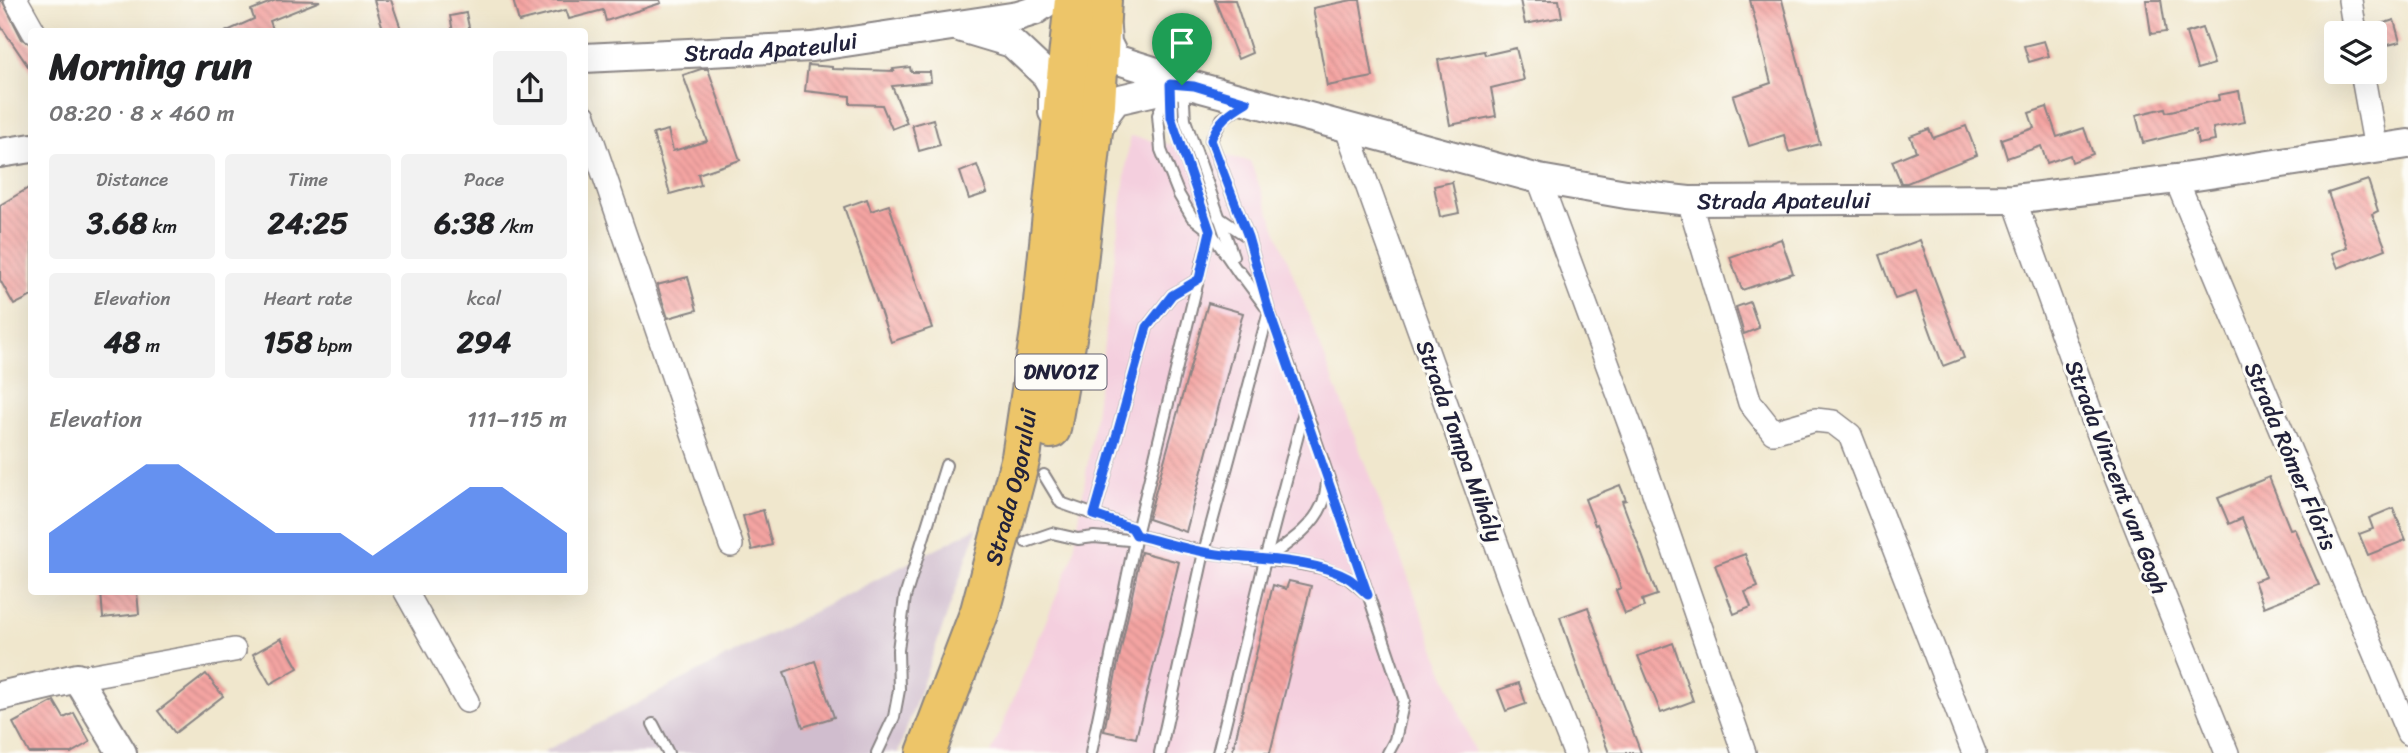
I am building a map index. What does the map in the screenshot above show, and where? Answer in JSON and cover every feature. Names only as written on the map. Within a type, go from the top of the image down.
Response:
[{"type":"highway","name":"Strada Ogorului","points":[[926,753],[981,611],[1021,457],[1040,331],[1074,0]]},
{"type":"highway","name":"Strada Ogorului","points":[[954,753],[1026,542],[1044,475],[1074,298],[1092,140],[1103,0]]},
{"type":"street","points":[[16,0],[32,28]]},
{"type":"street","name":"Strada Apateului","points":[[588,58],[812,47],[1018,16],[1034,11],[1050,0]]},
{"type":"street","name":"Strada Apateului","points":[[1103,0],[1107,43],[1115,59],[1160,73],[1176,85],[1194,86],[1539,179],[1626,194],[1689,201],[2014,199],[2176,179],[2408,144]]},
{"type":"street","points":[[2350,0],[2354,21]]},
{"type":"street","name":"Strada Apateului","points":[[956,26],[1012,43],[1046,75],[1054,87],[1053,196]]},
{"type":"street","points":[[2364,84],[2376,149]]},
{"type":"street","points":[[1092,140],[1116,100],[1176,85]]},
{"type":"street","points":[[588,128],[731,545]]},
{"type":"street","name":"Strada Tompa Mihály","points":[[1347,129],[1575,753]]},
{"type":"street","points":[[0,152],[28,148]]},
{"type":"street","points":[[1539,179],[1640,452],[1744,753]]},
{"type":"street","name":"Strada Rómer Flóris","points":[[2176,179],[2408,733]]},
{"type":"street","name":"Strada Vincent van Gogh","points":[[2014,199],[2099,435],[2227,753]]},
{"type":"street","points":[[1689,201],[1750,402],[1773,432],[1815,420],[1833,422],[1850,435],[1974,753]]},
{"type":"street","points":[[409,595],[467,701]]},
{"type":"street","points":[[0,696],[77,678],[234,650]]},
{"type":"street","points":[[77,678],[122,753]]},
{"type":"lane","points":[[1176,85],[1185,120],[1240,275]]},
{"type":"lane","points":[[1176,85],[1158,115],[1161,150],[1185,206],[1192,217],[1210,231]]},
{"type":"lane","points":[[1176,85],[1171,117],[1210,231],[1269,311]]},
{"type":"lane","points":[[1247,102],[1222,119],[1211,140],[1248,237],[1269,311],[1404,700],[1390,751]]},
{"type":"lane","points":[[1218,217],[1248,237]]},
{"type":"lane","points":[[1091,753],[1136,535],[1210,231]]},
{"type":"lane","points":[[1094,515],[1147,327],[1172,295],[1199,279]]},
{"type":"lane","points":[[1160,753],[1204,552],[1269,311]]},
{"type":"lane","points":[[1218,753],[1304,408]]},
{"type":"lane","points":[[877,753],[894,717],[899,690],[898,650],[905,597],[946,465]]},
{"type":"lane","points":[[1044,475],[1061,503],[1132,528],[1136,535],[1204,552],[1323,568],[1348,578],[1368,595]]},
{"type":"lane","points":[[1265,561],[1302,532],[1317,514],[1323,504],[1328,477]]},
{"type":"lane","points":[[1026,542],[1052,533],[1078,539],[1094,537],[1129,540],[1136,535]]},
{"type":"lane","points":[[653,724],[668,753]]},
{"type":"shaded area","points":[[1130,136],[1250,161],[1475,753],[991,753],[1073,556],[1094,423]]},
{"type":"shaded area","points":[[978,527],[898,753],[541,753]]},
{"type":"building","points":[[2,0],[22,39],[28,43],[28,66],[0,25]]},
{"type":"building","points":[[276,0],[320,1],[270,21],[273,28],[234,28],[254,19],[251,10]]},
{"type":"building","points":[[374,0],[391,0],[401,28],[383,28]]},
{"type":"building","points":[[513,0],[660,0],[661,3],[606,21],[603,10],[569,19],[566,10],[519,22]]},
{"type":"building","points":[[1215,0],[1235,0],[1252,53],[1238,59]]},
{"type":"building","points":[[1360,0],[1373,77],[1327,86],[1313,8]]},
{"type":"building","points":[[1520,0],[1559,0],[1562,17],[1525,24]]},
{"type":"building","points":[[1750,0],[1782,0],[1820,144],[1789,152],[1784,135],[1749,146],[1733,96],[1771,83]]},
{"type":"building","points":[[2146,0],[2161,0],[2166,32],[2151,34]]},
{"type":"building","points":[[466,13],[469,28],[452,28],[450,16]]},
{"type":"building","points":[[2394,20],[2400,42],[2387,45],[2387,22]]},
{"type":"building","points":[[2202,28],[2214,64],[2197,69],[2186,33]]},
{"type":"building","points":[[2044,41],[2049,56],[2029,62],[2024,46]]},
{"type":"building","points":[[1516,48],[1524,80],[1491,88],[1496,116],[1450,125],[1438,60],[1484,51],[1485,55]]},
{"type":"building","points":[[808,65],[832,69],[894,71],[893,69],[910,67],[911,72],[930,72],[931,82],[892,86],[907,123],[892,129],[882,105],[850,104],[850,96],[805,91]]},
{"type":"building","points":[[708,69],[740,160],[698,174],[701,185],[670,194],[653,134],[668,130],[673,151],[707,141],[683,75]]},
{"type":"building","points":[[2239,91],[2245,122],[2213,128],[2215,141],[2198,144],[2195,130],[2143,143],[2136,115],[2165,108],[2166,112],[2219,100],[2218,95]]},
{"type":"building","points":[[2047,107],[2057,137],[2084,128],[2093,154],[2072,162],[2070,155],[2047,163],[2041,146],[2007,158],[2001,139],[2034,128],[2029,113]]},
{"type":"building","points":[[933,119],[940,145],[919,151],[912,125]]},
{"type":"building","points":[[1966,126],[1977,155],[1901,183],[1892,161],[1916,151],[1910,136],[1929,129],[1933,138]]},
{"type":"building","points":[[977,165],[987,193],[969,199],[960,172]]},
{"type":"building","points":[[2368,180],[2378,211],[2372,214],[2386,249],[2338,268],[2332,253],[2347,247],[2328,193]]},
{"type":"building","points":[[1452,182],[1459,213],[1440,217],[1434,186]]},
{"type":"building","points":[[28,188],[28,298],[14,305],[0,280],[0,205]]},
{"type":"building","points":[[867,199],[871,211],[889,205],[932,328],[891,342],[844,207]]},
{"type":"building","points":[[1781,239],[1793,273],[1742,290],[1730,257]]},
{"type":"building","points":[[1920,240],[1964,358],[1943,366],[1916,292],[1895,299],[1879,255]]},
{"type":"building","points":[[688,277],[697,310],[668,318],[657,285]]},
{"type":"building","points":[[1750,302],[1759,328],[1744,334],[1736,307]]},
{"type":"building","points":[[1208,303],[1243,313],[1186,532],[1148,519]]},
{"type":"building","points":[[2269,477],[2290,529],[2294,528],[2319,585],[2264,607],[2254,581],[2266,577],[2242,518],[2229,524],[2218,498]]},
{"type":"building","points":[[1620,485],[1626,500],[1622,501],[1657,595],[1642,600],[1644,607],[1625,614],[1616,590],[1621,588],[1585,499]]},
{"type":"building","points":[[2393,508],[2406,540],[2368,555],[2359,534],[2373,529],[2369,518]]},
{"type":"building","points":[[763,510],[772,545],[752,550],[743,516]]},
{"type":"building","points":[[1141,552],[1179,562],[1136,738],[1104,731]]},
{"type":"building","points":[[1745,554],[1758,587],[1745,592],[1751,607],[1734,614],[1715,565]]},
{"type":"building","points":[[1289,581],[1311,586],[1270,753],[1232,753],[1273,585],[1286,589]]},
{"type":"building","points":[[101,595],[137,595],[139,614],[103,618]]},
{"type":"building","points":[[1588,607],[1641,753],[1609,753],[1587,695],[1560,617]]},
{"type":"building","points":[[281,638],[298,668],[270,684],[253,654]]},
{"type":"building","points":[[1673,643],[1693,701],[1661,713],[1638,656]]},
{"type":"building","points":[[815,661],[834,717],[803,727],[784,672]]},
{"type":"building","points":[[206,674],[223,696],[175,733],[158,711]]},
{"type":"building","points":[[1519,683],[1526,704],[1506,711],[1498,690]]},
{"type":"building","points":[[54,701],[64,718],[74,713],[90,742],[71,753],[29,753],[13,723]]},
{"type":"route","points":[[1170,84],[1182,85],[1247,102],[1222,119],[1211,140],[1248,237],[1269,311],[1368,595],[1348,578],[1323,568],[1204,552],[1136,535],[1132,528],[1094,515],[1147,327],[1172,295],[1199,279],[1210,231],[1171,117],[1170,84]]}]
